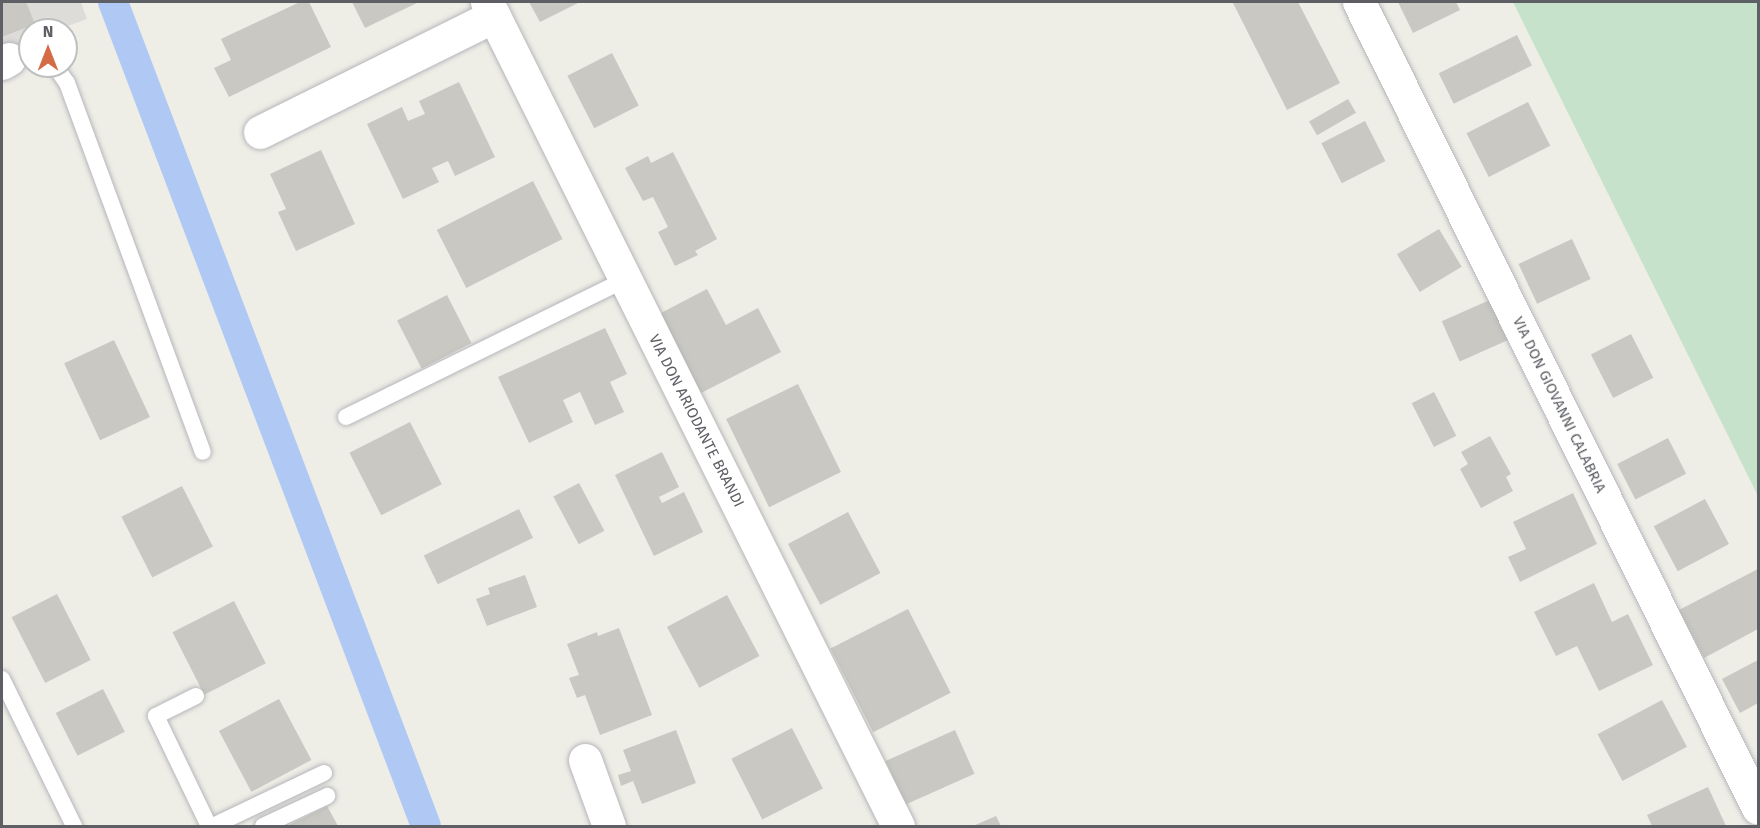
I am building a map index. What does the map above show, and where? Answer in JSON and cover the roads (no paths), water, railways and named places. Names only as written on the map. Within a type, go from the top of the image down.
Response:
[{"type":"street","name":"VIA DON GIOVANNI CALABRIA","points":[[1359,2],[1758,808]]},
{"type":"street","name":"VIA DON ARIODANTE BRANDI","points":[[260,132],[490,9],[898,826]]},
{"type":"street","points":[[585,760],[609,826]]},
{"type":"lane","points":[[63,78],[67,83],[203,452]]},
{"type":"lane","points":[[346,417],[626,280]]},
{"type":"lane","points":[[2,679],[74,826]]},
{"type":"lane","points":[[196,696],[156,716],[211,826],[324,772]]},
{"type":"lane","points":[[263,826],[327,796]]},
{"type":"waterway","points":[[113,2],[426,826]]}]
